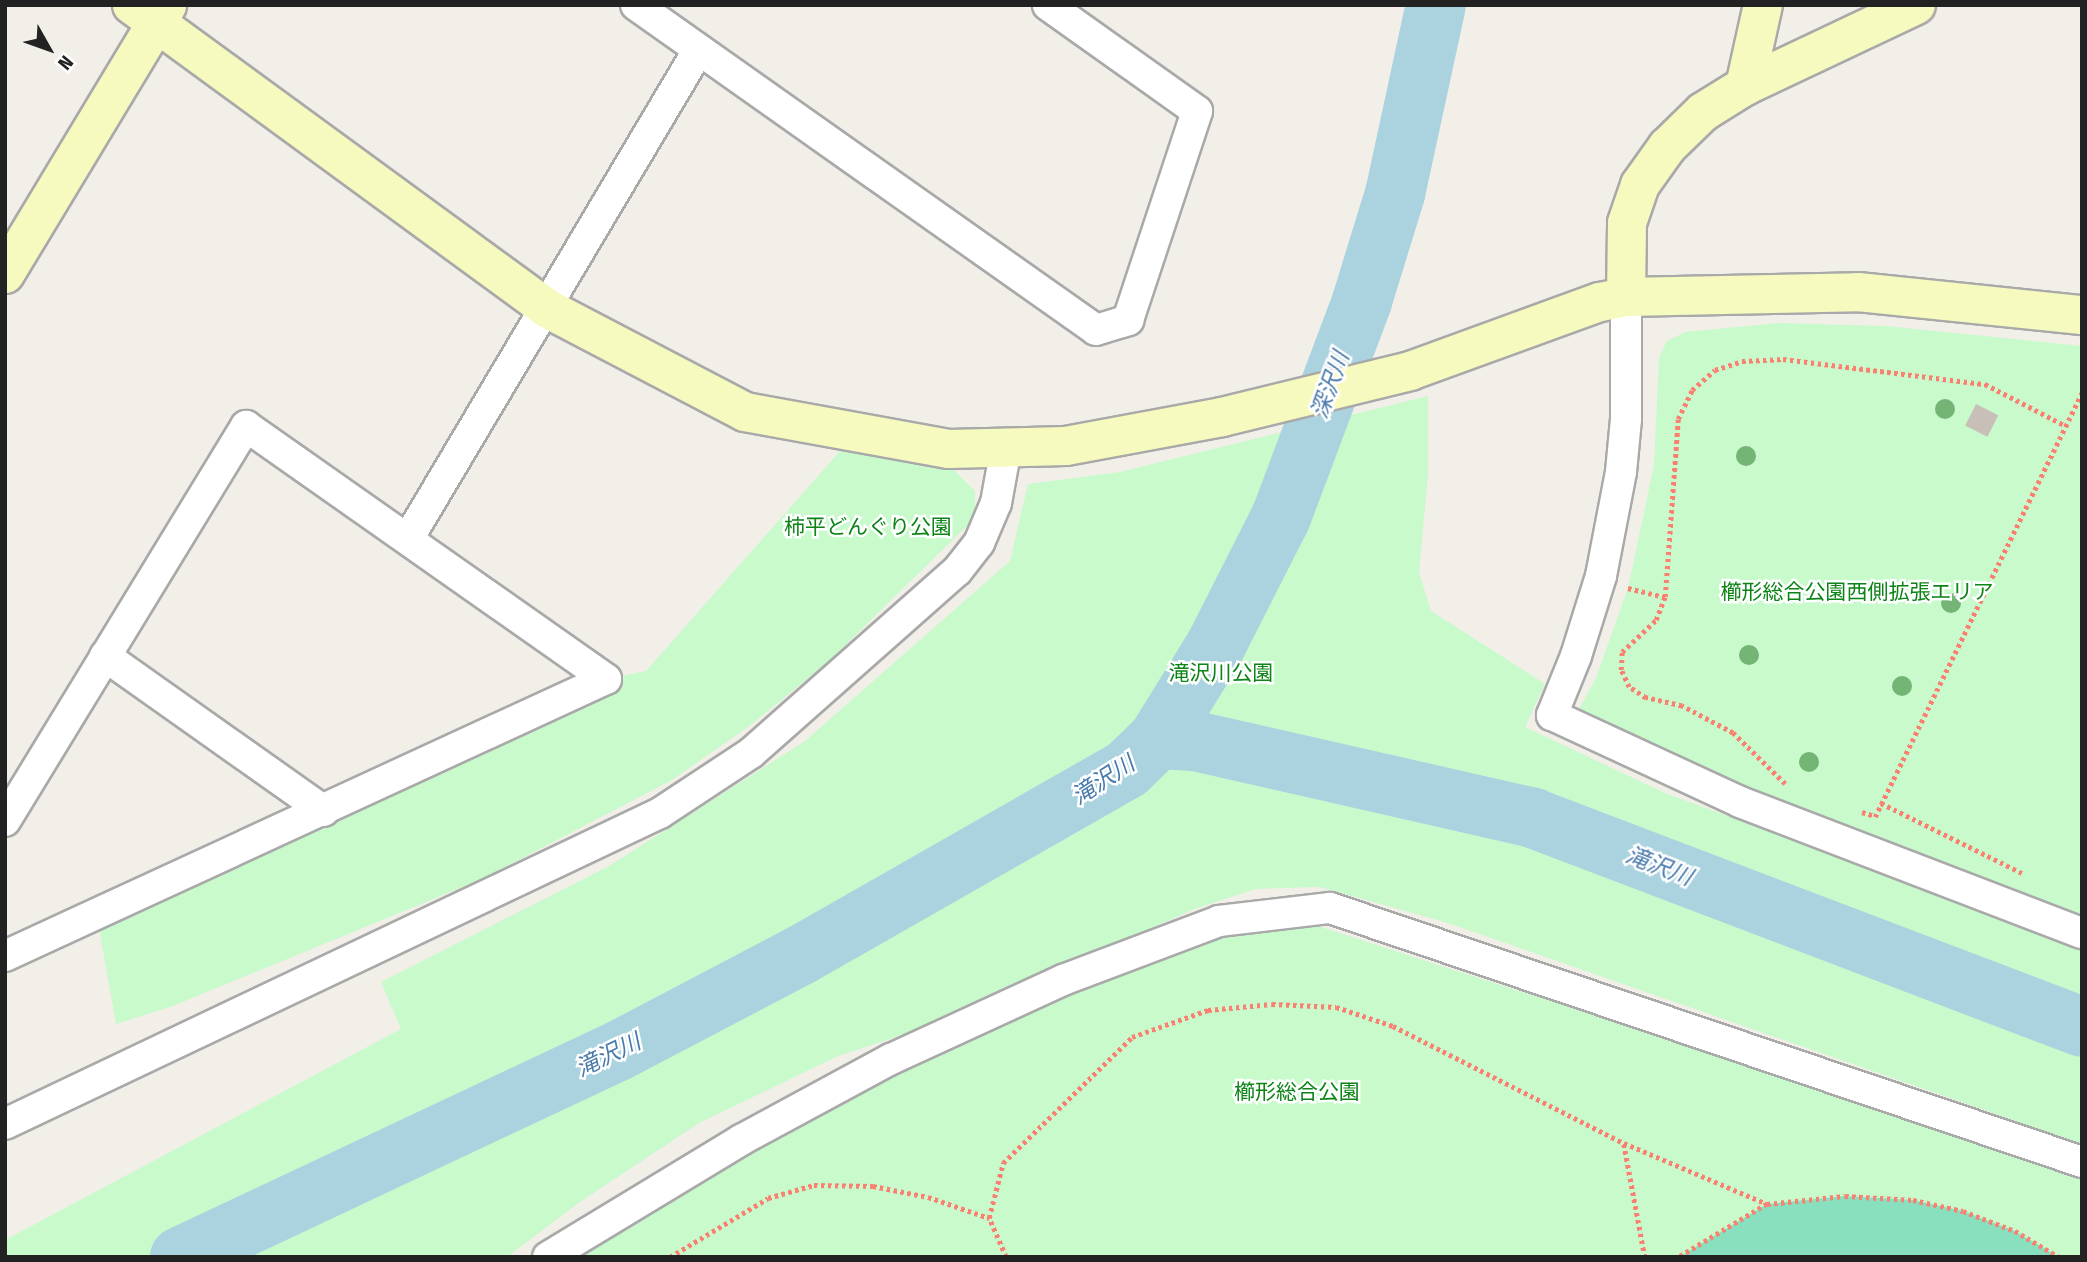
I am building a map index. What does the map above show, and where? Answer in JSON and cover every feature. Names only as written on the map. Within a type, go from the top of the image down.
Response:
[{"type":"street","points":[[636,5],[1096,330],[1128,320],[1197,111],[1048,5]]},
{"type":"street","points":[[1745,86],[1763,5]]},
{"type":"street","points":[[1916,5],[1745,86],[1703,112],[1667,147],[1640,185],[1627,223],[1626,419],[1618,485],[1601,576],[1552,715],[1740,802],[2082,933]]},
{"type":"street","points":[[5,275],[151,11],[548,309],[745,412],[949,449],[1066,446],[1222,417],[1436,362],[1600,302],[1626,297],[1858,292],[2082,314]]},
{"type":"street","points":[[408,539],[548,309],[698,51]]},
{"type":"street","points":[[5,821],[246,426],[606,679],[5,956]]},
{"type":"street","points":[[5,1124],[660,813],[751,753],[957,571],[979,543],[988,523],[1006,448]]},
{"type":"street","points":[[105,656],[324,811]]},
{"type":"street","points":[[548,1257],[733,1145],[891,1059],[1063,980],[1177,933],[1219,921],[1329,908],[2082,1162]]},
{"type":"path","points":[[1795,789],[1733,733],[1682,706],[1646,698],[1629,687],[1621,670],[1622,652],[1656,620],[1665,597],[1678,419],[1692,390],[1715,370],[1742,361],[1783,359],[1955,377],[2011,395],[2066,426]]},
{"type":"path","points":[[1859,849],[2082,393]]},
{"type":"path","points":[[1618,579],[1628,589],[1665,597]]},
{"type":"path","points":[[1881,803],[2036,880]]},
{"type":"path","points":[[1852,809],[1875,816]]},
{"type":"path","points":[[1006,1257],[989,1218],[1003,1163],[1132,1037],[1208,1010],[1272,1004],[1336,1007],[1405,1032],[1624,1143],[1768,1204]]},
{"type":"path","points":[[1624,1143],[1645,1257]]},
{"type":"path","points":[[670,1257],[768,1198],[814,1185],[873,1186],[928,1197],[989,1218]]},
{"type":"path","points":[[1679,1257],[1768,1204],[1845,1196],[1913,1200],[1963,1211],[2015,1231],[2059,1257]]},
{"type":"green space","name":"櫛形総合公園西側拡張エリア","points":[[1778,323],[1886,326],[2082,346],[2082,920],[1743,789],[1578,711],[1596,678],[1628,588],[1654,465],[1659,357],[1667,341],[1685,332]]},
{"type":"green space","name":"滝沢川公園","points":[[1428,396],[1428,475],[1419,572],[1431,611],[1545,684],[1525,727],[1665,793],[2082,945],[2082,1144],[1448,923],[1320,887],[1256,889],[1197,908],[921,1029],[838,1056],[699,1123],[577,1204],[507,1257],[5,1257],[5,1240],[401,1029],[381,982],[609,866],[805,741],[1010,561],[1028,484],[1120,472]]},
{"type":"green space","name":"柿平どんぐり公園","points":[[841,450],[951,467],[975,491],[975,518],[828,662],[748,727],[672,780],[484,878],[173,1006],[116,1024],[98,923],[606,679],[646,671]]},
{"type":"green space","name":"櫛形総合公園","points":[[1318,926],[2082,1173],[2082,1257],[567,1257],[728,1160],[948,1046],[1216,932]]},
{"type":"green space","points":[[1845,1196],[1913,1200],[1963,1211],[2015,1231],[2059,1257],[1679,1257],[1767,1204]]},
{"type":"building","points":[[1976,404],[1998,415],[1987,437],[1965,425]]},
{"type":"waterway","name":"滝沢川","points":[[180,1257],[620,1050],[801,955],[1127,769],[1158,739],[1216,645],[1281,517],[1362,301],[1395,194],[1436,5]]},
{"type":"waterway","name":"滝沢川","points":[[1158,739],[1195,741],[1533,818],[2082,1027]]},
{"type":"water label","name":"深沢川","points":[[1330,385]]}]
